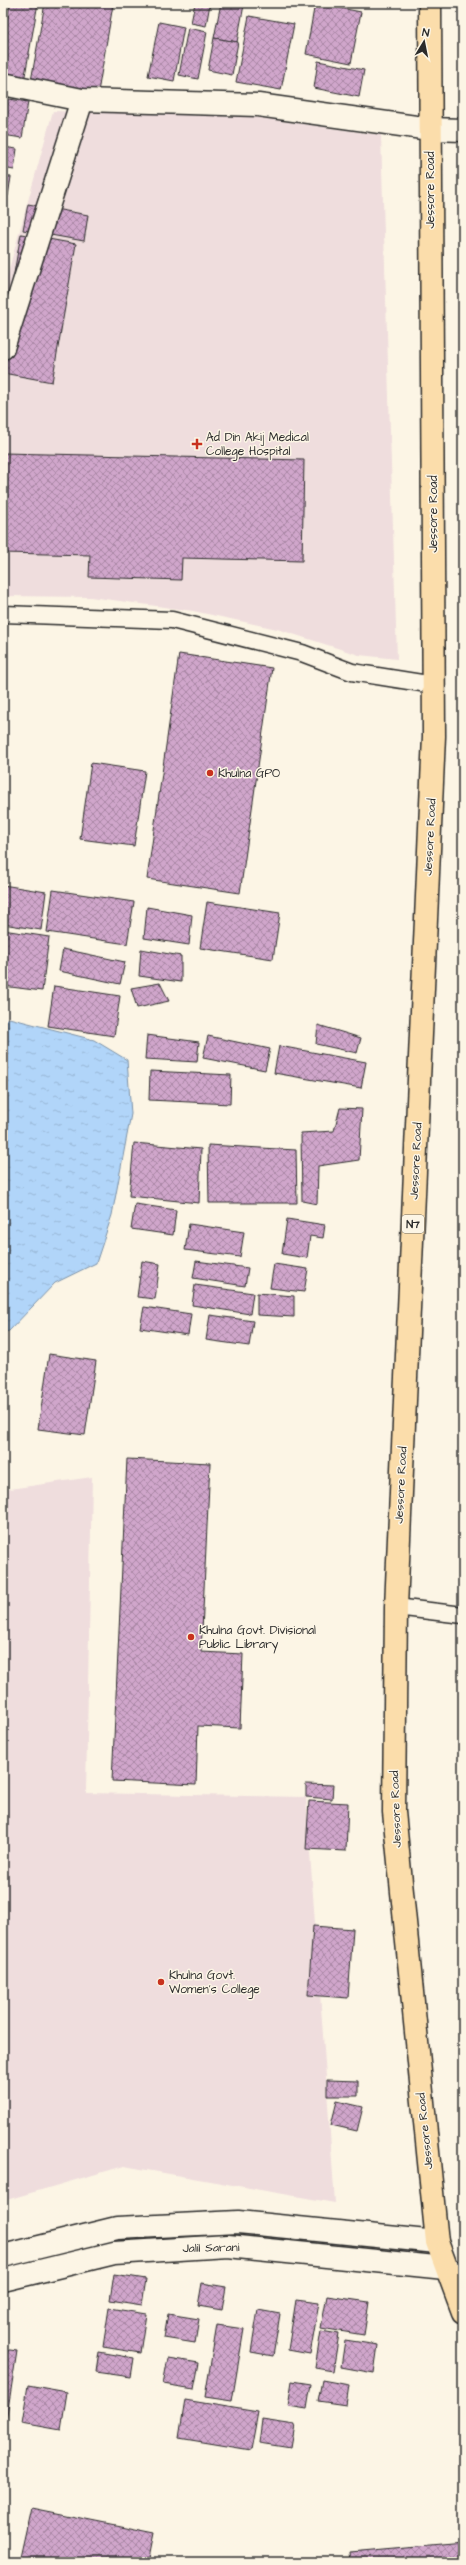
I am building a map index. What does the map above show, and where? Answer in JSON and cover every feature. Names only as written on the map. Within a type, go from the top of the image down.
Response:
[{"type":"highway","name":"Jessore Road","points":[[430,3],[434,744],[396,1607],[394,1812],[437,2242],[454,2269],[463,2312]]},
{"type":"main road","points":[[3,84],[82,100],[258,105],[430,129],[463,130]]},
{"type":"main road","points":[[3,348],[82,100]]},
{"type":"main road","name":"Jalil Sarani","points":[[3,2256],[117,2228],[238,2222],[437,2242]]},
{"type":"main road","name":"Jalil Sarani","points":[[3,2280],[114,2253],[228,2246],[454,2269]]},
{"type":"lane","points":[[3,614],[172,620],[302,654],[352,672],[434,685]]},
{"type":"lane","points":[[396,1607],[463,1615]]},
{"type":"shaded area","name":"Ad Din Akij Medical College Hospital","points":[[53,111],[253,117],[381,135],[397,659],[359,655],[277,629],[193,611],[90,597],[3,596],[3,291]]},
{"type":"shaded area","name":"Khulna Govt. Women's College","points":[[92,1477],[86,1793],[306,1797],[335,2203],[124,2166],[3,2201],[3,1490]]},
{"type":"water","points":[[9,1018],[94,1040],[127,1060],[131,1114],[112,1215],[96,1263],[55,1283],[9,1331],[3,1333],[3,1021]]},
{"type":"building","points":[[10,3],[38,3],[24,81],[3,78],[3,42]]},
{"type":"building","points":[[45,3],[100,3],[113,5],[98,92],[31,81]]},
{"type":"building","points":[[195,3],[210,4],[206,26],[191,23]]},
{"type":"building","points":[[221,3],[244,5],[237,42],[214,38]]},
{"type":"building","points":[[272,3],[297,3],[296,8]]},
{"type":"building","points":[[315,3],[361,12],[351,63],[306,54]]},
{"type":"building","points":[[249,16],[294,24],[281,90],[236,82]]},
{"type":"building","points":[[159,22],[184,27],[174,81],[148,76]]},
{"type":"building","points":[[188,28],[207,32],[198,79],[179,75]]},
{"type":"building","points":[[214,38],[238,42],[232,75],[208,70]]},
{"type":"building","points":[[318,61],[364,70],[359,97],[314,88]]},
{"type":"building","points":[[3,98],[28,102],[22,138],[3,135]]},
{"type":"building","points":[[3,147],[17,149],[14,170],[3,168]]},
{"type":"building","points":[[3,176],[11,177],[8,196],[3,195]]},
{"type":"building","points":[[28,204],[88,215],[84,241],[23,230]]},
{"type":"building","points":[[21,234],[76,244],[52,382],[3,373],[3,335]]},
{"type":"building","points":[[3,453],[304,460],[302,561],[182,558],[181,580],[89,577],[90,555],[3,553]]},
{"type":"building","name":"Khulna GPO","points":[[179,654],[272,668],[240,893],[147,879]]},
{"type":"building","points":[[91,763],[145,771],[134,846],[80,839]]},
{"type":"building","points":[[3,885],[46,892],[41,930],[3,924]]},
{"type":"building","points":[[53,890],[134,902],[127,944],[47,932]]},
{"type":"building","points":[[207,902],[280,913],[273,959],[200,948]]},
{"type":"building","points":[[147,907],[192,915],[189,945],[144,938]]},
{"type":"building","points":[[3,930],[49,937],[42,991],[3,986]]},
{"type":"building","points":[[63,949],[125,962],[120,984],[59,971]]},
{"type":"building","points":[[141,949],[181,956],[181,982],[139,976]]},
{"type":"building","points":[[160,983],[169,1001],[137,1008],[131,988]]},
{"type":"building","points":[[54,986],[120,996],[114,1036],[48,1026]]},
{"type":"building","points":[[318,1025],[361,1038],[357,1053],[316,1044]]},
{"type":"building","points":[[147,1035],[199,1042],[197,1062],[145,1059]]},
{"type":"building","points":[[208,1036],[270,1049],[265,1070],[203,1058]]},
{"type":"building","points":[[279,1046],[366,1062],[361,1088],[274,1073]]},
{"type":"building","points":[[150,1071],[231,1075],[230,1104],[149,1100]]},
{"type":"building","points":[[340,1108],[362,1109],[359,1160],[318,1166],[317,1204],[302,1201],[301,1133],[334,1131]]},
{"type":"building","points":[[134,1143],[201,1149],[199,1203],[129,1196]]},
{"type":"building","points":[[208,1145],[296,1150],[297,1203],[209,1203]]},
{"type":"building","points":[[135,1204],[176,1210],[173,1235],[131,1229]]},
{"type":"building","points":[[287,1219],[325,1225],[323,1238],[310,1236],[307,1258],[282,1254]]},
{"type":"building","points":[[189,1224],[244,1232],[240,1257],[185,1250]]},
{"type":"building","points":[[142,1261],[160,1264],[155,1299],[137,1297]]},
{"type":"building","points":[[196,1261],[248,1268],[245,1286],[193,1278]]},
{"type":"building","points":[[274,1264],[308,1269],[304,1292],[270,1288]]},
{"type":"building","points":[[195,1285],[253,1293],[250,1314],[192,1305]]},
{"type":"building","points":[[257,1293],[294,1296],[294,1317],[257,1315]]},
{"type":"building","points":[[144,1307],[191,1314],[188,1335],[140,1328]]},
{"type":"building","points":[[210,1315],[253,1321],[249,1346],[206,1340]]},
{"type":"building","points":[[49,1354],[96,1361],[85,1435],[38,1429]]},
{"type":"building","points":[[127,1459],[210,1463],[201,1652],[243,1654],[240,1728],[198,1726],[196,1785],[112,1781]]},
{"type":"building","points":[[306,1784],[333,1785],[332,1799],[306,1797]]},
{"type":"building","points":[[309,1801],[348,1803],[346,1851],[306,1849]]},
{"type":"building","points":[[313,1926],[353,1929],[348,1998],[308,1995]]},
{"type":"building","points":[[327,2080],[358,2081],[358,2096],[327,2096]]},
{"type":"building","points":[[337,2101],[363,2107],[357,2131],[331,2125]]},
{"type":"building","points":[[114,2274],[146,2279],[142,2305],[110,2300]]},
{"type":"building","points":[[202,2283],[226,2287],[222,2310],[198,2306]]},
{"type":"building","points":[[327,2296],[369,2302],[364,2335],[321,2328]]},
{"type":"building","points":[[296,2300],[319,2303],[310,2354],[288,2350]]},
{"type":"building","points":[[109,2308],[146,2314],[140,2353],[103,2347]]},
{"type":"building","points":[[258,2310],[280,2314],[273,2356],[251,2352]]},
{"type":"building","points":[[168,2314],[199,2319],[195,2343],[164,2338]]},
{"type":"building","points":[[217,2325],[244,2329],[232,2401],[205,2397]]},
{"type":"building","points":[[321,2331],[339,2334],[333,2371],[315,2368]]},
{"type":"building","points":[[345,2340],[378,2345],[374,2373],[341,2367]]},
{"type":"building","points":[[3,2349],[17,2351],[6,2422],[3,2422]]},
{"type":"building","points":[[99,2352],[134,2358],[131,2377],[96,2372]]},
{"type":"building","points":[[168,2358],[199,2363],[194,2389],[163,2384]]},
{"type":"building","points":[[322,2380],[349,2385],[346,2405],[318,2401]]},
{"type":"building","points":[[292,2381],[311,2384],[307,2409],[288,2406]]},
{"type":"building","points":[[28,2385],[67,2392],[61,2430],[22,2423]]},
{"type":"building","points":[[185,2400],[258,2412],[251,2450],[179,2438]]},
{"type":"building","points":[[262,2420],[295,2425],[291,2448],[259,2443]]},
{"type":"building","points":[[31,2508],[155,2533],[149,2562],[19,2562]]},
{"type":"building","points":[[463,2542],[463,2562],[351,2562],[350,2552]]},
{"type":"place","name":"Ad Din Akij Medical College Hospital","points":[[197,444]]},
{"type":"place","name":"Khulna GPO","points":[[210,773]]},
{"type":"place","name":"Khulna Govt. Divisional Public Library","points":[[191,1637]]},
{"type":"place","name":"Khulna Govt. Women's College","points":[[161,1982]]}]
